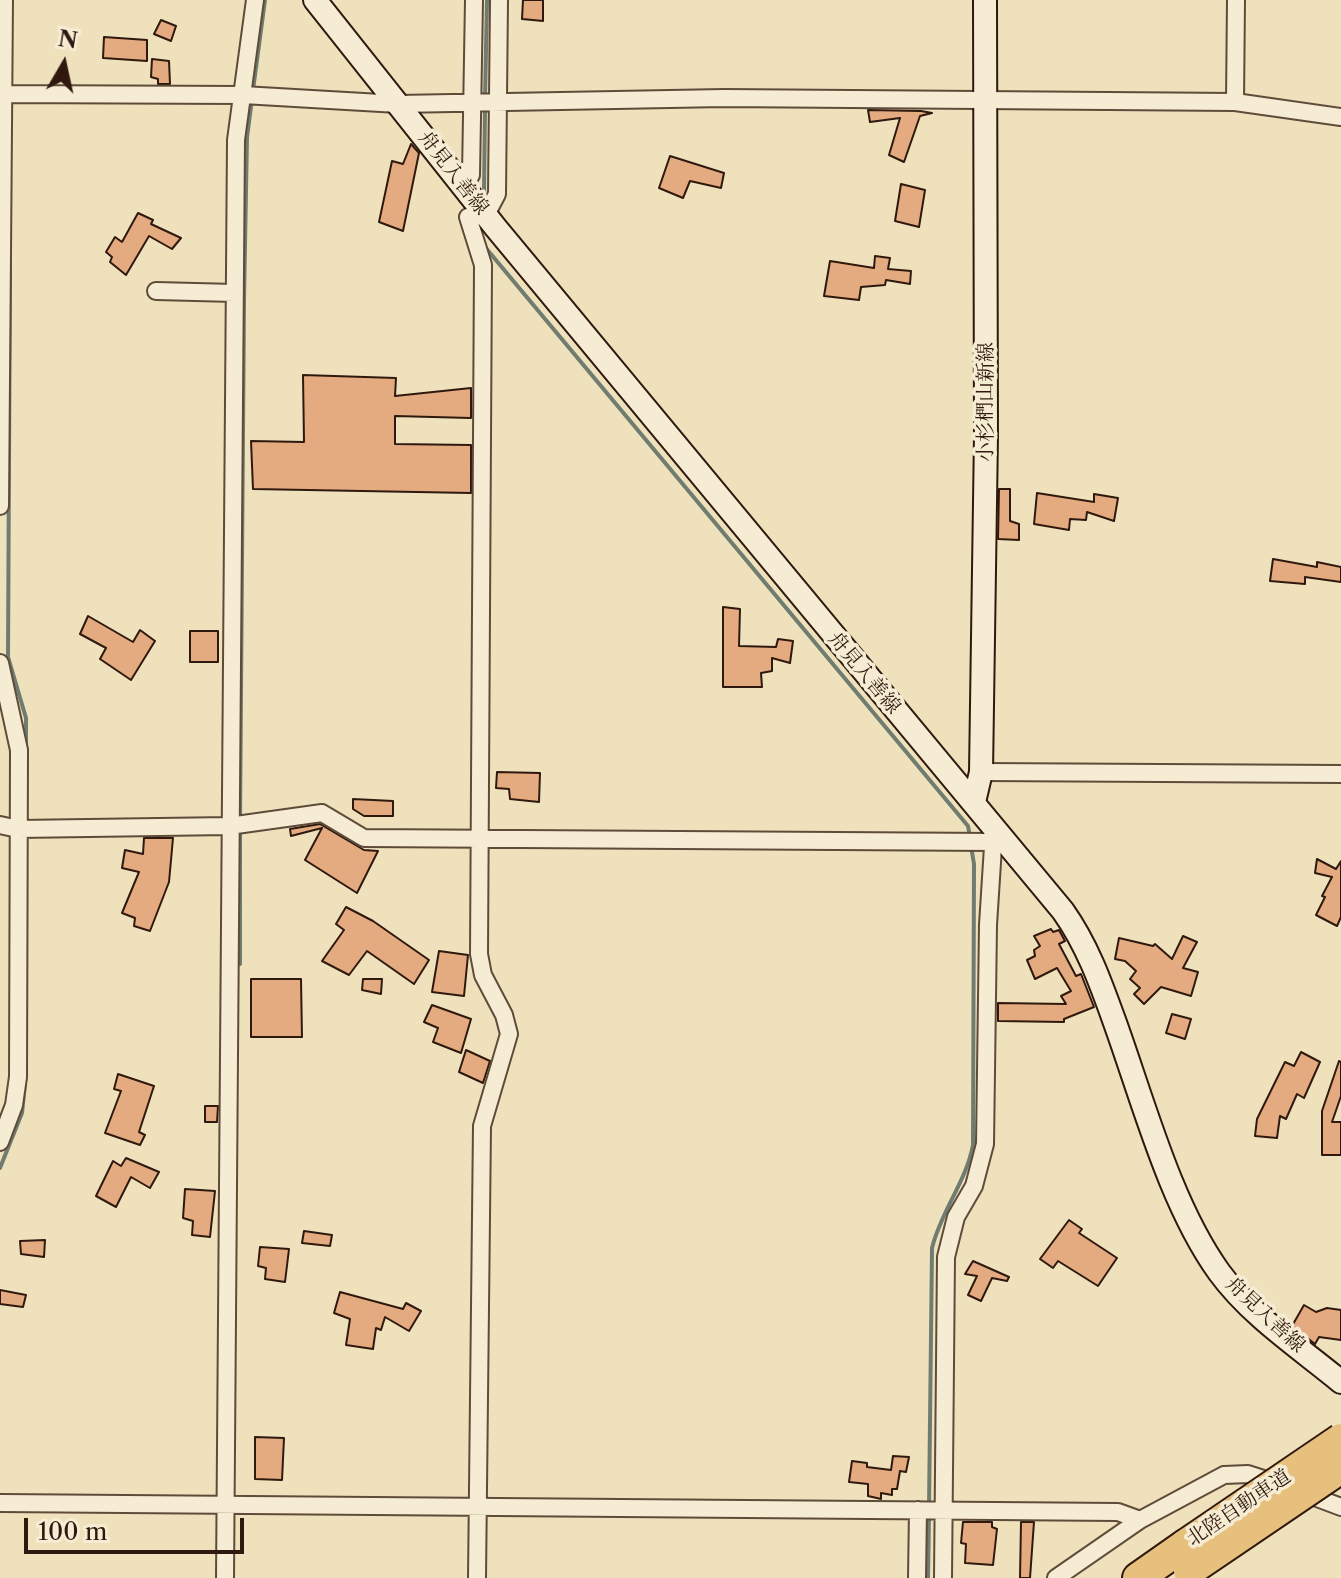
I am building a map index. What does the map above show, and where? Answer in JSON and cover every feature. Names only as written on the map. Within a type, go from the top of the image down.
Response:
[{"type":"highway","name":"北陸自動車道","points":[[1185,1565],[1341,1439]]},
{"type":"highway","name":"北陸自動車道","points":[[1138,1578],[1185,1565],[1341,1468]]},
{"type":"main road","name":"舟見入善線","points":[[315,0],[693,468],[974,802],[994,836],[1063,911],[1093,961],[1192,1229],[1220,1274],[1247,1303],[1341,1382]]},
{"type":"main road","name":"小杉椚山新線","points":[[974,802],[981,772],[986,435],[985,0]]},
{"type":"street","points":[[0,506],[4,0]]},
{"type":"street","points":[[225,1578],[236,140],[255,0]]},
{"type":"street","points":[[474,0],[497,194],[486,215],[468,217],[483,265],[479,954],[483,975],[504,1015],[509,1034],[482,1126],[477,1578]]},
{"type":"street","points":[[464,187],[471,175],[485,102],[499,0]]},
{"type":"street","points":[[1235,102],[1236,0]]},
{"type":"street","points":[[2,94],[243,95],[398,104],[724,98],[1235,102],[1341,117]]},
{"type":"street","points":[[156,291],[235,293]]},
{"type":"street","points":[[0,663],[19,750],[18,1077],[14,1105],[0,1142]]},
{"type":"street","points":[[981,772],[1341,774]]},
{"type":"street","points":[[0,825],[18,829],[229,826],[322,813],[364,838],[994,836],[988,925],[985,1144],[974,1186],[956,1217],[946,1257],[943,1578]]},
{"type":"street","points":[[1056,1578],[1140,1520],[1224,1475],[1248,1474],[1341,1507]]},
{"type":"street","points":[[0,1503],[1118,1512],[1140,1520]]},
{"type":"street","points":[[917,1578],[918,1510]]},
{"type":"building","points":[[523,0],[543,0],[543,21],[522,19]]},
{"type":"building","points":[[161,20],[176,26],[171,41],[154,34]]},
{"type":"building","points":[[104,37],[147,40],[147,61],[103,58]]},
{"type":"building","points":[[152,59],[169,61],[170,84],[158,84],[158,79],[151,77]]},
{"type":"building","points":[[868,110],[932,113],[920,116],[904,162],[889,155],[900,118],[870,122]]},
{"type":"building","points":[[411,144],[419,153],[403,231],[379,222],[392,161],[403,164]]},
{"type":"building","points":[[670,156],[724,173],[721,188],[690,181],[683,198],[659,188]]},
{"type":"building","points":[[901,184],[925,190],[919,227],[895,221]]},
{"type":"building","points":[[138,213],[153,220],[151,224],[181,238],[172,249],[149,236],[126,275],[110,262],[112,257],[106,252],[115,237],[122,242]]},
{"type":"building","points":[[875,256],[890,258],[888,269],[911,271],[910,284],[886,280],[885,285],[861,287],[859,300],[824,296],[830,261],[874,268]]},
{"type":"building","points":[[303,375],[396,378],[395,396],[471,388],[471,418],[395,416],[395,444],[471,445],[471,493],[253,489],[251,441],[304,442]]},
{"type":"building","points":[[999,489],[1010,489],[1010,521],[1019,524],[1019,540],[998,539]]},
{"type":"building","points":[[1037,493],[1094,502],[1094,494],[1118,498],[1114,521],[1087,512],[1086,520],[1070,519],[1069,530],[1034,524]]},
{"type":"building","points":[[1273,559],[1317,567],[1317,562],[1341,567],[1341,582],[1305,577],[1305,584],[1270,581]]},
{"type":"building","points":[[723,607],[740,609],[739,646],[776,647],[778,639],[793,641],[790,663],[772,658],[772,671],[761,673],[762,687],[723,687]]},
{"type":"building","points":[[88,616],[133,642],[140,630],[155,641],[131,680],[100,659],[106,648],[80,634]]},
{"type":"building","points":[[190,631],[218,631],[218,662],[190,662]]},
{"type":"building","points":[[497,772],[540,773],[539,802],[510,799],[509,789],[496,788]]},
{"type":"building","points":[[353,799],[393,801],[393,816],[364,816],[353,809]]},
{"type":"building","points":[[320,824],[364,850],[378,851],[357,893],[305,860],[322,828],[291,836],[290,829]]},
{"type":"building","points":[[144,838],[173,838],[169,882],[150,931],[134,926],[135,918],[122,913],[139,872],[122,868],[125,850],[143,854]]},
{"type":"building","points":[[1317,859],[1336,869],[1341,861],[1341,917],[1337,926],[1316,915],[1332,877],[1315,873]]},
{"type":"building","points":[[346,907],[373,921],[429,960],[414,984],[367,951],[349,975],[322,961],[344,930],[336,924]]},
{"type":"building","points":[[1051,929],[1053,932],[1059,930],[1065,941],[1059,944],[1076,976],[1081,974],[1094,1007],[1064,1019],[1064,1022],[998,1021],[998,1003],[1066,1004],[1061,996],[1071,991],[1057,968],[1035,979],[1027,960],[1035,956],[1034,950],[1040,946],[1034,936]]},
{"type":"building","points":[[1183,936],[1197,942],[1183,968],[1198,972],[1191,996],[1161,987],[1144,1004],[1134,994],[1140,988],[1130,979],[1136,971],[1125,961],[1115,959],[1119,938],[1155,944],[1172,959]]},
{"type":"building","points":[[439,951],[468,955],[464,996],[432,992]]},
{"type":"building","points":[[251,979],[301,979],[302,1037],[251,1037]]},
{"type":"building","points":[[363,979],[382,979],[381,994],[362,990]]},
{"type":"building","points":[[432,1005],[471,1019],[461,1053],[433,1042],[438,1028],[424,1022]]},
{"type":"building","points":[[1172,1014],[1191,1019],[1185,1039],[1166,1033]]},
{"type":"building","points":[[466,1050],[490,1061],[483,1083],[459,1072]]},
{"type":"building","points":[[1301,1052],[1320,1062],[1304,1098],[1297,1094],[1286,1119],[1280,1116],[1277,1138],[1255,1136],[1257,1119],[1285,1062],[1294,1066]]},
{"type":"building","points":[[1339,1061],[1341,1096],[1332,1122],[1341,1122],[1341,1155],[1322,1155],[1322,1111]]},
{"type":"building","points":[[118,1074],[154,1086],[139,1132],[145,1135],[140,1145],[105,1133],[121,1091],[114,1089]]},
{"type":"building","points":[[205,1106],[218,1106],[217,1122],[205,1122]]},
{"type":"building","points":[[126,1158],[159,1172],[150,1188],[131,1177],[116,1207],[96,1196],[113,1161],[121,1166]]},
{"type":"building","points":[[185,1189],[215,1191],[210,1237],[192,1235],[193,1221],[183,1218]]},
{"type":"building","points":[[1069,1220],[1082,1229],[1079,1233],[1117,1258],[1098,1286],[1058,1261],[1053,1268],[1040,1259]]},
{"type":"building","points":[[304,1231],[332,1235],[330,1246],[302,1243]]},
{"type":"building","points":[[45,1240],[44,1257],[21,1254],[20,1241]]},
{"type":"building","points":[[260,1247],[289,1249],[285,1282],[265,1279],[266,1268],[258,1266]]},
{"type":"building","points":[[973,1261],[1009,1277],[1007,1281],[992,1278],[981,1301],[968,1295],[977,1276],[965,1274]]},
{"type":"building","points":[[0,1290],[26,1295],[23,1307],[0,1304]]},
{"type":"building","points":[[340,1292],[403,1309],[406,1303],[421,1311],[409,1331],[385,1317],[381,1330],[376,1328],[373,1349],[346,1345],[350,1319],[334,1313]]},
{"type":"building","points":[[1304,1305],[1316,1312],[1327,1308],[1341,1310],[1341,1340],[1319,1337],[1315,1344],[1292,1326]]},
{"type":"building","points":[[255,1437],[284,1438],[282,1480],[255,1479]]},
{"type":"building","points":[[893,1456],[909,1457],[906,1472],[900,1471],[897,1489],[892,1489],[892,1495],[881,1493],[881,1499],[868,1496],[868,1484],[849,1482],[852,1461],[867,1463],[867,1467],[891,1470]]},
{"type":"building","points":[[963,1522],[992,1522],[992,1527],[997,1529],[993,1565],[965,1563],[966,1544],[961,1543]]},
{"type":"building","points":[[1021,1522],[1034,1522],[1030,1578],[1020,1578]]},
{"type":"waterway","points":[[253,90],[265,0]]},
{"type":"waterway","points":[[485,100],[487,0]]},
{"type":"waterway","points":[[240,822],[244,300],[247,137],[252,99]]},
{"type":"waterway","points":[[484,194],[485,109]]},
{"type":"waterway","points":[[485,247],[968,826],[970,837]]},
{"type":"waterway","points":[[10,262],[8,657],[26,718],[26,750]]},
{"type":"waterway","points":[[240,831],[240,964]]},
{"type":"waterway","points":[[929,1508],[932,1248],[965,1172],[973,1145],[974,864],[971,846]]},
{"type":"waterway","points":[[0,1168],[22,1113],[25,1083]]},
{"type":"waterway","points":[[928,1578],[929,1516]]}]
